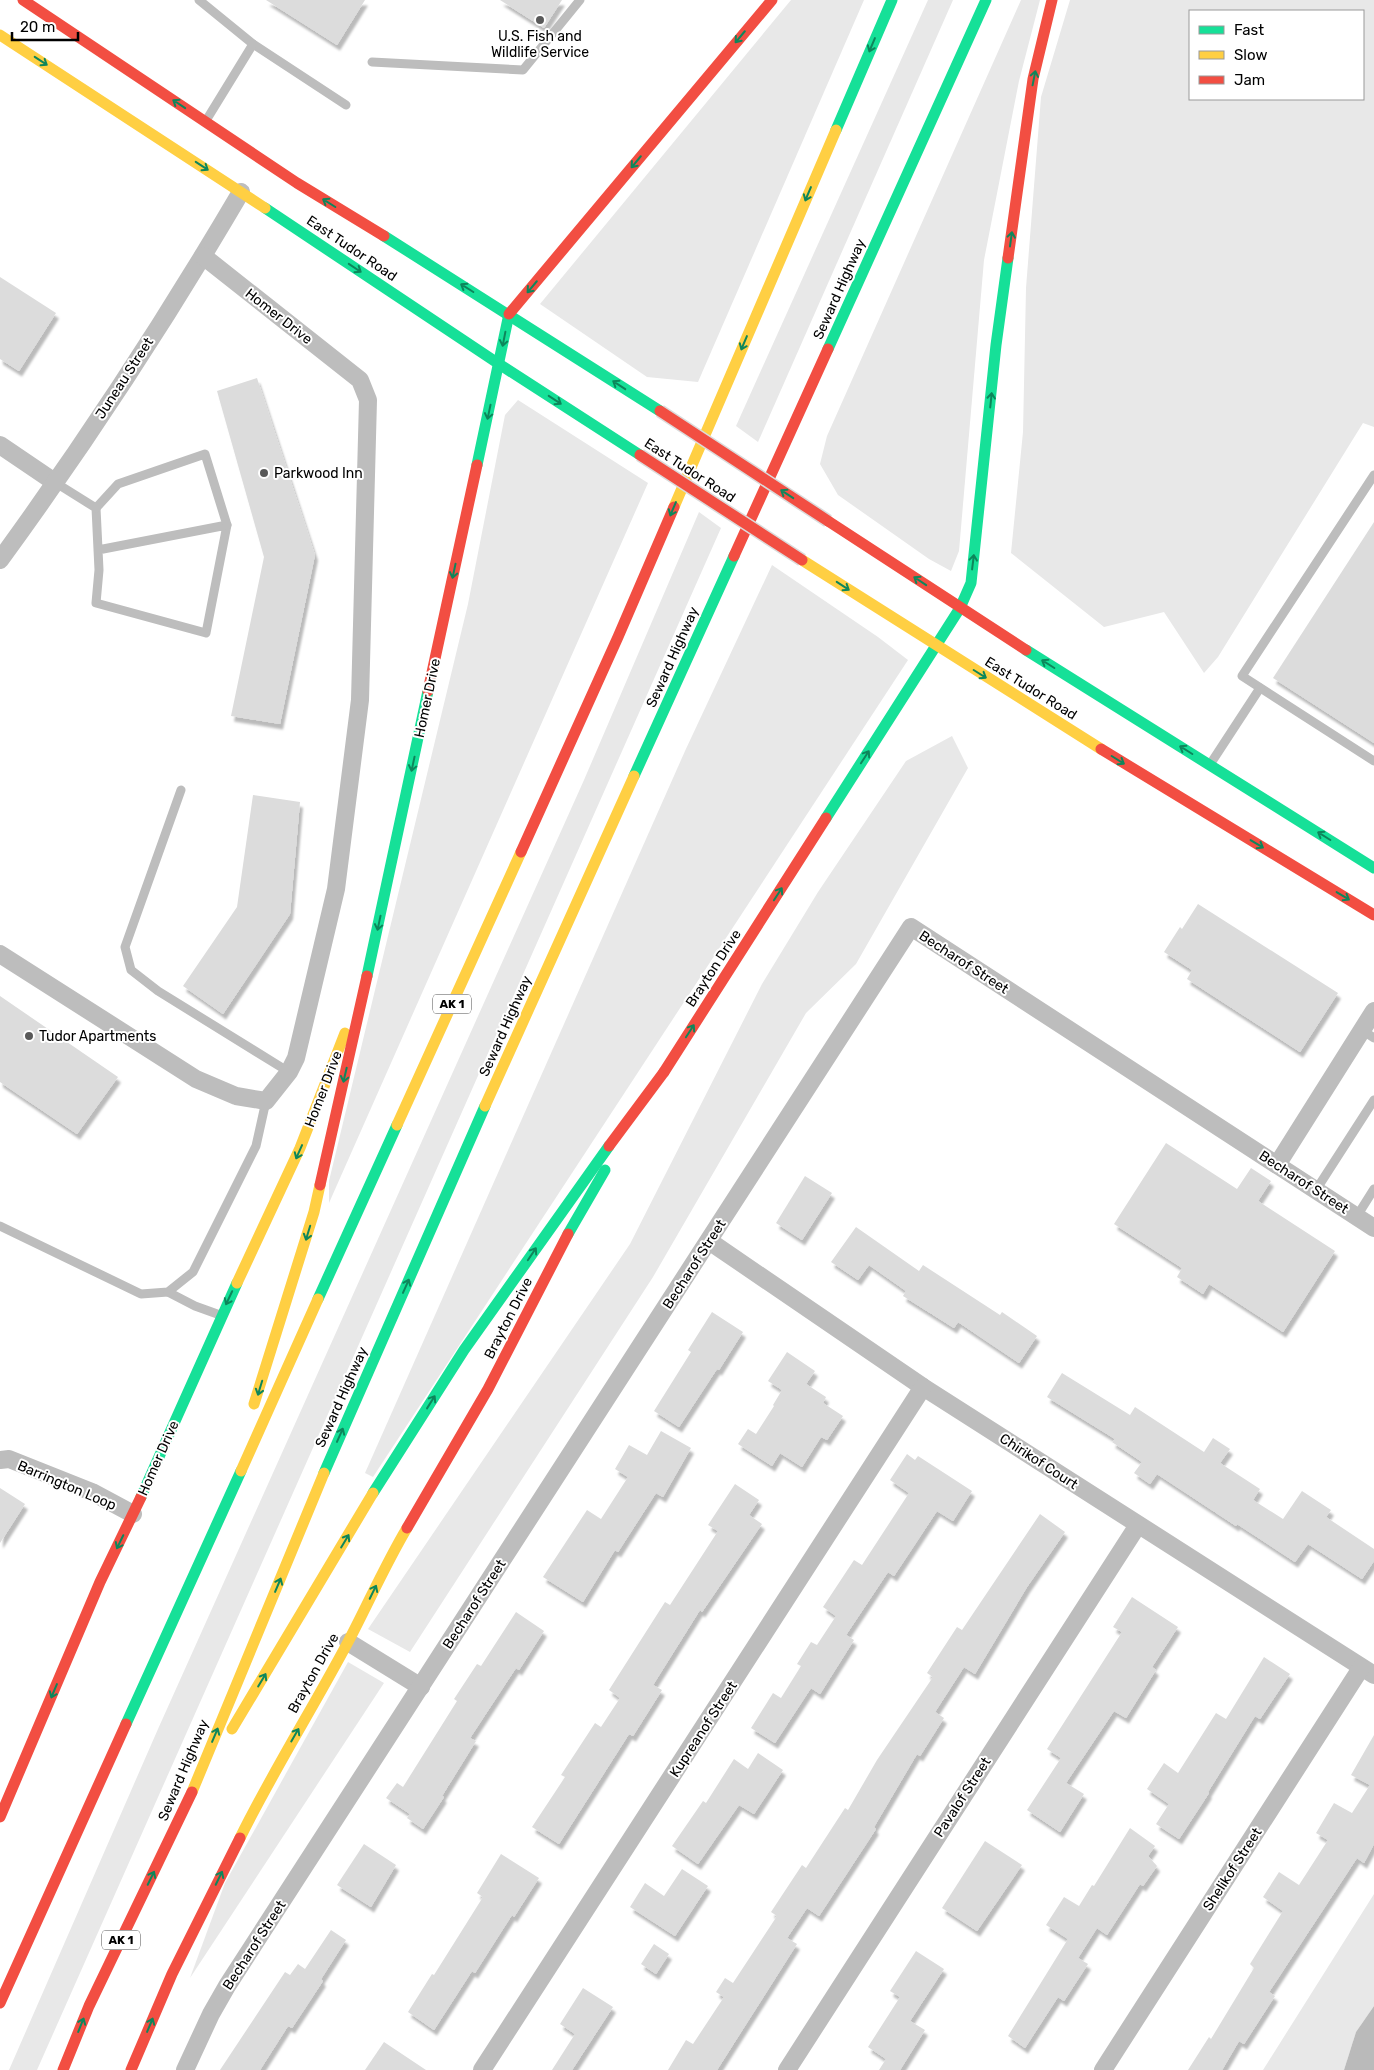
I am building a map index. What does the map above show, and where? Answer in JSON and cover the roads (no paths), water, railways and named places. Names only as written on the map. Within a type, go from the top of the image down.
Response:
[{"type":"main road","name":"East Tudor Road","points":[[24,0],[297,183],[509,314],[960,608],[1374,868]]},
{"type":"main road","points":[[509,314],[772,0]]},
{"type":"main road","name":"AK 1","points":[[0,2002],[618,637],[892,0]]},
{"type":"main road","name":"Seward Highway","points":[[62,2070],[89,2006],[183,1812],[338,1440],[484,1109],[986,0]]},
{"type":"main road","name":"Brayton Drive","points":[[131,2070],[172,1974],[261,1796],[348,1642],[388,1560],[488,1389],[574,1222],[664,1072],[960,608],[971,583],[996,344],[1033,79],[1052,0]]},
{"type":"main road","name":"East Tudor Road","points":[[0,35],[241,192],[499,364],[802,560],[1161,787],[1374,915]]},
{"type":"main road","name":"Homer Drive","points":[[0,1818],[100,1582],[133,1514],[221,1316],[300,1148],[367,976],[509,314]]},
{"type":"main road","points":[[251,1416],[314,1212],[367,976]]},
{"type":"main road","points":[[183,1812],[357,1520],[438,1390],[545,1234],[664,1072]]},
{"type":"main road","points":[[219,1518],[245,1435]]},
{"type":"street","name":"Juneau Street","points":[[0,560],[56,483],[203,256],[241,192]]},
{"type":"street","name":"Homer Drive","points":[[203,256],[360,380],[368,400],[360,700],[336,889],[296,1058],[289,1072],[266,1100]]},
{"type":"street","points":[[0,445],[56,483]]},
{"type":"street","name":"Becharof Street","points":[[185,2070],[227,1986],[911,927],[1374,1228]]},
{"type":"street","points":[[0,954],[196,1079],[236,1096],[266,1100]]},
{"type":"street","points":[[1277,1165],[1368,1034],[1374,1012]]},
{"type":"street","name":"Chirikof Court","points":[[709,1241],[923,1387],[1368,1672]]},
{"type":"street","name":"Kupreanof Street","points":[[482,2070],[923,1387]]},
{"type":"street","name":"Barrington Loop","points":[[0,1460],[9,1460],[92,1492],[133,1514]]},
{"type":"street","name":"Pavalof Street","points":[[787,2070],[1138,1525]]},
{"type":"street","points":[[348,1642],[421,1687]]},
{"type":"street","name":"Shelikof Street","points":[[1103,2070],[1368,1672]]},
{"type":"lane","points":[[199,0],[252,44],[346,105]]},
{"type":"lane","points":[[372,62],[523,70],[580,0]]},
{"type":"lane","points":[[205,121],[252,44]]},
{"type":"lane","points":[[205,454],[226,525],[206,633],[96,603],[99,570],[96,508],[118,484],[205,454]]},
{"type":"lane","points":[[1374,475],[1242,676],[1374,761]]},
{"type":"lane","points":[[56,483],[96,508]]},
{"type":"lane","points":[[98,550],[226,525]]},
{"type":"lane","points":[[1209,765],[1260,688]]},
{"type":"lane","points":[[180,790],[124,948],[131,970],[158,991],[289,1072]]},
{"type":"lane","points":[[168,1292],[193,1272],[256,1146],[266,1100]]},
{"type":"lane","points":[[1316,1190],[1374,1100]]},
{"type":"lane","points":[[1357,1216],[1374,1189]]},
{"type":"lane","points":[[0,1226],[141,1294],[168,1292],[195,1306],[221,1316]]},
{"type":"place","name":"U.S. Fish and Wildlife Service","points":[[540,20]]},
{"type":"place","name":"Parkwood Inn","points":[[264,473]]},
{"type":"place","name":"Tudor Apartments","points":[[29,1036]]}]
